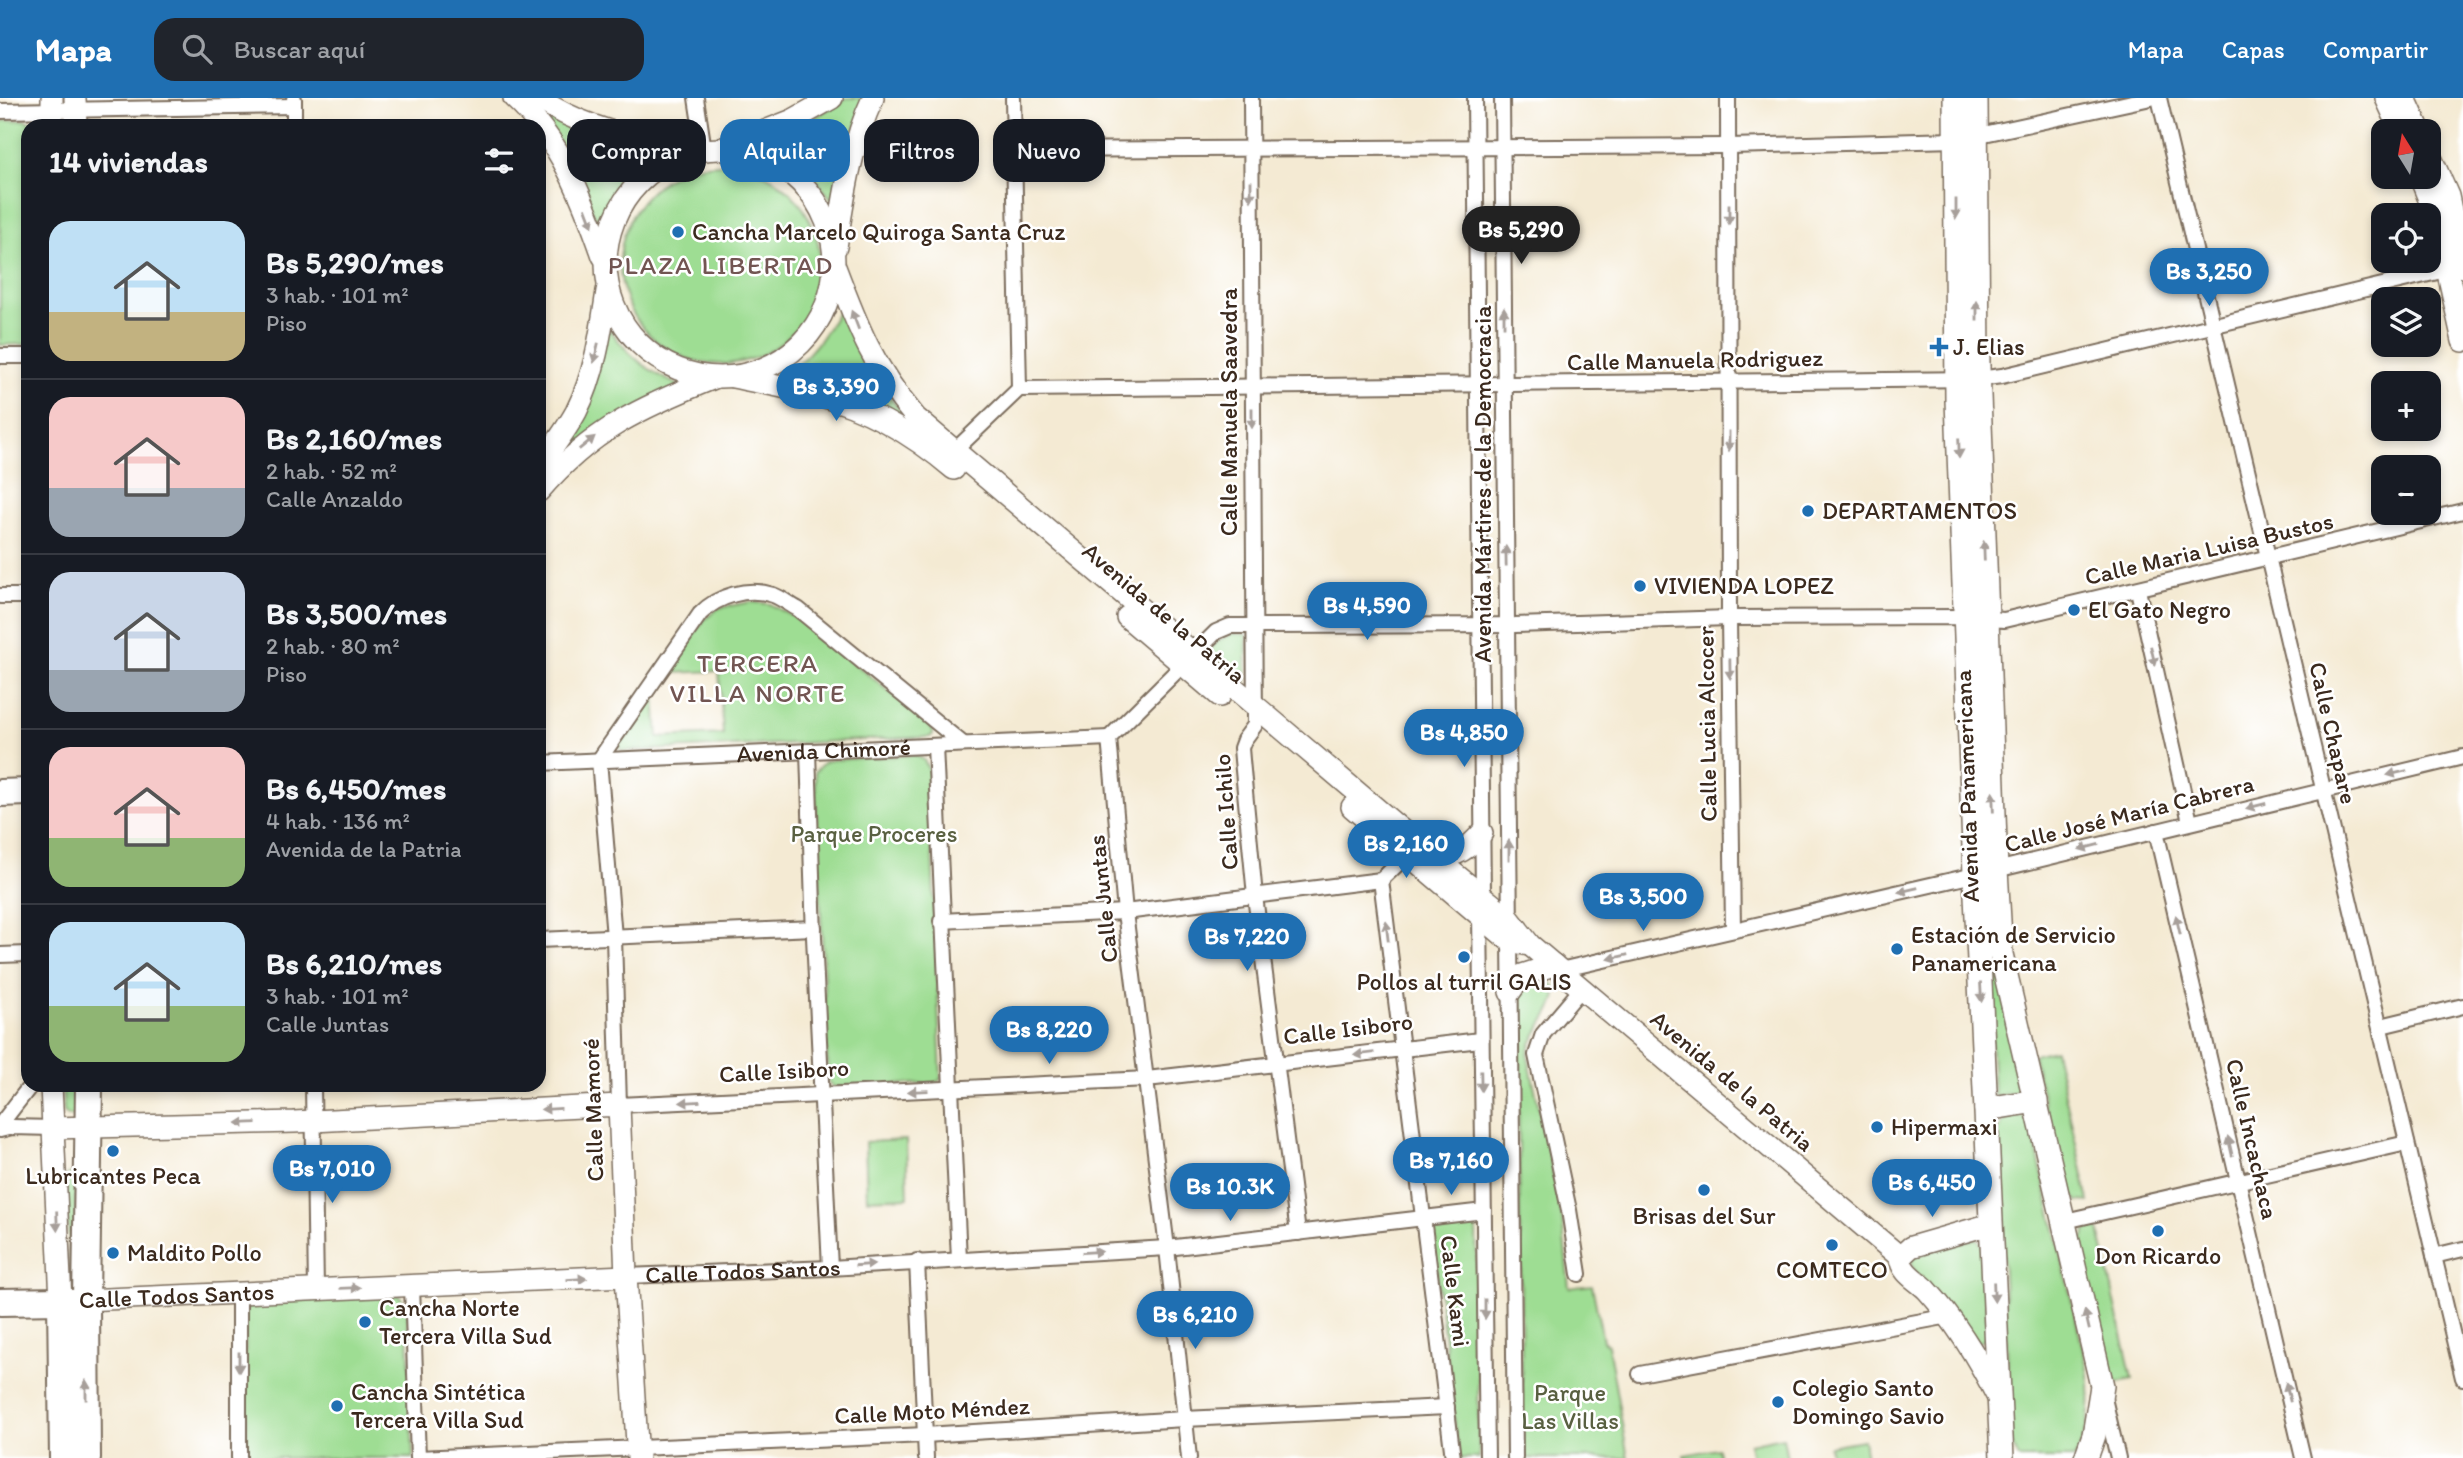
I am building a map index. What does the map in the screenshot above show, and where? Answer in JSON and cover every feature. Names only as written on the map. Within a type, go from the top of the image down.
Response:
[{"type":"highway","points":[[0,793],[21,792]]},
{"type":"highway","points":[[63,1458],[73,1301],[89,1128],[89,1092]]},
{"type":"highway","points":[[73,1301],[87,1458]]},
{"type":"highway","name":"Calle Todos Santos","points":[[0,1302],[73,1301]]},
{"type":"main road","points":[[514,98],[533,119]]},
{"type":"main road","points":[[538,98],[576,119]]},
{"type":"main road","points":[[706,150],[793,120],[832,98]]},
{"type":"main road","points":[[546,483],[571,456],[600,433],[658,401],[724,377],[757,371],[779,361],[798,347],[814,329],[826,307],[851,164],[861,126],[873,98]]},
{"type":"main road","name":"Avenida Panamericana","points":[[1955,98],[1966,139]]},
{"type":"main road","name":"Avenida Panamericana","points":[[1976,98],[1966,139],[1968,380],[1985,872],[1986,1109],[2002,1458]]},
{"type":"main road","points":[[2386,98],[2396,119]]},
{"type":"main road","points":[[2405,98],[2415,119]]},
{"type":"main road","points":[[546,134],[566,165],[586,210],[605,262],[607,286],[589,380],[576,411],[546,456]]},
{"type":"main road","points":[[706,151],[755,155],[789,172],[807,188],[821,208],[830,231],[835,261]]},
{"type":"main road","points":[[2441,181],[2448,197],[2463,341]]},
{"type":"main road","points":[[605,262],[612,225],[629,193],[641,182]]},
{"type":"main road","points":[[2425,189],[2457,268]]},
{"type":"main road","name":"Avenida de la Patria","points":[[835,261],[862,337],[892,390],[948,456],[1412,849],[1481,905],[1509,918],[1520,943]]},
{"type":"main road","points":[[607,286],[621,321],[645,350],[678,370],[724,377]]},
{"type":"main road","name":"Avenida de la Patria","points":[[724,377],[819,395],[852,407],[948,456]]},
{"type":"main road","points":[[1436,859],[1451,857],[1467,849],[1482,833]]},
{"type":"main road","name":"Avenida de la Patria","points":[[1412,849],[1436,859],[1520,943],[1557,967],[1900,1257],[1903,1268],[1949,1316],[1983,1367],[1999,1401]]},
{"type":"main road","name":"Avenida Panamericana","points":[[1985,872],[2001,954],[2102,1386],[2094,1435],[2086,1458]]},
{"type":"main road","points":[[1510,992],[1522,975],[1557,967]]},
{"type":"main road","points":[[51,1092],[73,1301]]},
{"type":"main road","points":[[1986,1109],[2036,1101]]},
{"type":"main road","name":"Calle Isiboro","points":[[53,1128],[314,1121],[619,1105]]},
{"type":"main road","name":"Calle Mamoré","points":[[619,1105],[637,1453]]},
{"type":"main road","points":[[1900,1257],[1911,1247],[1991,1224]]},
{"type":"main road","name":"Calle Todos Santos","points":[[73,1301],[626,1276]]},
{"type":"street","points":[[696,98],[699,119]]},
{"type":"street","points":[[1013,98],[1014,119]]},
{"type":"street","name":"Calle Manuela Saavedra","points":[[1251,98],[1255,716]]},
{"type":"street","name":"Avenida Mártires de la Democracia","points":[[1475,98],[1482,833],[1480,1040],[1486,1458]]},
{"type":"street","name":"Avenida Mártires de la Democracia","points":[[1502,98],[1509,918]]},
{"type":"street","name":"Calle Lucia Alcocer","points":[[1728,98],[1729,618],[1733,930]]},
{"type":"street","points":[[1105,149],[1729,146],[1966,139],[2151,98]]},
{"type":"street","name":"Calle Chapare","points":[[2159,98],[2463,1378]]},
{"type":"street","points":[[0,111],[76,111],[294,102]]},
{"type":"street","points":[[948,456],[1019,389],[1016,182]]},
{"type":"street","name":"Calle Manuela Rodriguez","points":[[1019,389],[1968,380],[2457,268]]},
{"type":"street","points":[[0,356],[21,356]]},
{"type":"street","name":"Calle Maria Luisa Bustos","points":[[1189,659],[1216,632],[1230,626],[1507,625],[1729,618],[1976,618],[2004,621],[2463,511]]},
{"type":"street","points":[[2138,590],[2190,822]]},
{"type":"street","points":[[599,760],[699,614],[710,602],[733,594],[757,592],[775,595],[798,610],[963,744]]},
{"type":"street","points":[[0,596],[21,596]]},
{"type":"street","points":[[1110,738],[1189,659]]},
{"type":"street","name":"Calle Ichilo","points":[[1255,716],[1241,748],[1255,896],[1298,1233]]},
{"type":"street","name":"Avenida Chimoré","points":[[546,763],[1110,738]]},
{"type":"street","name":"Calle Juntas","points":[[1110,738],[1125,912],[1167,1248],[1189,1458]]},
{"type":"street","points":[[935,746],[941,921],[959,1259]]},
{"type":"street","points":[[808,751],[830,1268]]},
{"type":"street","name":"Calle José María Cabrera","points":[[1557,967],[1985,872],[2463,757]]},
{"type":"street","name":"Calle Mamoré","points":[[599,760],[614,936],[619,1105]]},
{"type":"street","name":"Calle Incachaca","points":[[2155,831],[2304,1458]]},
{"type":"street","points":[[941,921],[1125,912],[1381,880],[1412,849]]},
{"type":"street","name":"Calle Kami","points":[[1381,880],[1453,1458]]},
{"type":"street","points":[[546,940],[814,928]]},
{"type":"street","points":[[1515,1458],[1510,992],[1520,943]]},
{"type":"street","points":[[0,955],[21,954]]},
{"type":"street","points":[[1579,1274],[1569,1210],[1536,1055],[1544,1034],[1582,988]]},
{"type":"street","points":[[2381,1026],[2463,1006]]},
{"type":"street","name":"Calle Isiboro","points":[[619,1105],[1147,1079],[1480,1040]]},
{"type":"street","points":[[0,1128],[26,1092]]},
{"type":"street","points":[[313,1092],[316,1290]]},
{"type":"street","points":[[0,1128],[53,1128]]},
{"type":"street","points":[[2065,1221],[2407,1143]]},
{"type":"street","name":"Calle Todos Santos","points":[[626,1276],[830,1268],[1167,1248],[1484,1211]]},
{"type":"street","points":[[2434,1256],[2463,1249]]},
{"type":"street","points":[[917,1261],[926,1458]]},
{"type":"street","points":[[412,1286],[418,1458]]},
{"type":"street","points":[[239,1294],[239,1458]]},
{"type":"street","points":[[1640,1374],[1949,1316]]},
{"type":"street","points":[[2102,1386],[2118,1458]]},
{"type":"street","name":"Calle Moto Méndez","points":[[418,1458],[637,1453],[1184,1419],[1447,1407]]},
{"type":"green space","points":[[846,98],[865,98],[850,146],[850,119],[810,119]]},
{"type":"green space","points":[[527,101],[574,119],[567,119],[567,169],[546,133],[546,119],[538,119]]},
{"type":"green space","points":[[21,120],[21,344],[0,345],[0,121]]},
{"type":"green space","points":[[720,164],[720,182],[777,182],[803,208],[818,244],[818,284],[803,320],[791,335],[776,347],[740,362],[700,362],[664,347],[649,335],[637,320],[622,284],[622,244],[637,208],[663,182],[706,182],[706,165]]},
{"type":"green space","points":[[575,182],[623,182],[599,223]]},
{"type":"green space","points":[[818,182],[839,182],[833,201]]},
{"type":"green space","points":[[841,307],[855,343],[871,372],[915,428],[780,378],[815,346]]},
{"type":"green space","points":[[609,328],[640,362],[680,386],[555,460]]},
{"type":"green space","points":[[751,602],[770,604],[803,622],[912,710],[933,730],[933,734],[930,737],[623,751],[618,747],[618,741],[704,620],[719,608]],"holes":[[[719,671],[723,734],[658,737],[655,696],[672,673]]]},
{"type":"green space","points":[[1231,634],[1247,634],[1246,688],[1205,656],[1217,641]]},
{"type":"green space","name":"Parque Proceres","points":[[915,755],[924,760],[929,771],[941,1079],[935,1083],[834,1087],[828,1078],[815,772],[824,762],[832,760]]},
{"type":"green space","points":[[1984,880],[2023,1092],[1994,1096]]},
{"type":"green space","name":"Parque Las Villas","points":[[1542,978],[1555,986],[1556,994],[1528,1056],[1562,1218],[1569,1288],[1592,1285],[1603,1341],[1608,1345],[1628,1458],[1523,1458],[1517,994],[1522,985]]},
{"type":"green space","points":[[2055,1050],[2089,1202],[2078,1201],[2064,1187],[2033,1055]]},
{"type":"green space","points":[[63,1092],[79,1092],[77,1115],[68,1116],[64,1112]]},
{"type":"green space","points":[[2014,1115],[2030,1122],[2087,1367],[2088,1414],[2083,1437],[2074,1458],[2019,1458],[2011,1443],[1998,1132],[2003,1121]]},
{"type":"green space","points":[[906,1140],[908,1197],[867,1199],[865,1142]]},
{"type":"green space","points":[[67,1175],[76,1175],[74,1282],[71,1280],[66,1180]]},
{"type":"green space","name":"Parque Las Villas","points":[[1476,1219],[1479,1458],[1459,1458],[1432,1235],[1439,1225],[1445,1222]]},
{"type":"green space","points":[[2098,1225],[2132,1379],[2109,1384],[2081,1255],[2081,1244],[2086,1231]]},
{"type":"green space","points":[[1977,1238],[1983,1246],[1987,1337],[1981,1342],[1976,1341],[1916,1274],[1911,1260],[1913,1256]]},
{"type":"green space","points":[[399,1295],[407,1306],[413,1458],[247,1458],[245,1314],[250,1303]]},
{"type":"green space","points":[[1783,1437],[1787,1458],[1752,1458],[1749,1444]]},
{"type":"green space","points":[[1863,1440],[1866,1458],[1832,1458],[1829,1446]]},
{"type":"green space","points":[[1718,1449],[1720,1458],[1685,1458],[1684,1455]]},
{"type":"place","name":"Cancha Marcelo Quiroga Santa Cruz","points":[[678,232]]},
{"type":"place","name":"J. Elias","points":[[1939,347]]},
{"type":"place","name":"DEPARTAMENTOS","points":[[1808,511]]},
{"type":"place","name":"VIVIENDA LOPEZ","points":[[1640,586]]},
{"type":"place","name":"El Gato Negro","points":[[2074,610]]},
{"type":"place","name":"Estación de Servicio Panamericana","points":[[1897,949]]},
{"type":"place","name":"Pollos al turril GALIS","points":[[1464,957]]},
{"type":"place","name":"Hipermaxi","points":[[1877,1127]]},
{"type":"place","name":"Lubricantes Peca","points":[[113,1151]]},
{"type":"place","name":"Brisas del Sur","points":[[1704,1190]]},
{"type":"place","name":"Don Ricardo","points":[[2158,1231]]},
{"type":"place","name":"COMTECO","points":[[1832,1245]]},
{"type":"place","name":"Maldito Pollo","points":[[113,1253]]},
{"type":"place","name":"Cancha Norte Tercera Villa Sud","points":[[365,1322]]},
{"type":"place","name":"Colegio Santo Domingo Savio","points":[[1778,1402]]},
{"type":"place","name":"Cancha Sintética Tercera Villa Sud","points":[[337,1406]]},
{"type":"district","name":"PLAZA LIBERTAD","points":[[721,265]]},
{"type":"district","name":"TERCERA VILLA NORTE","points":[[758,678]]}]
